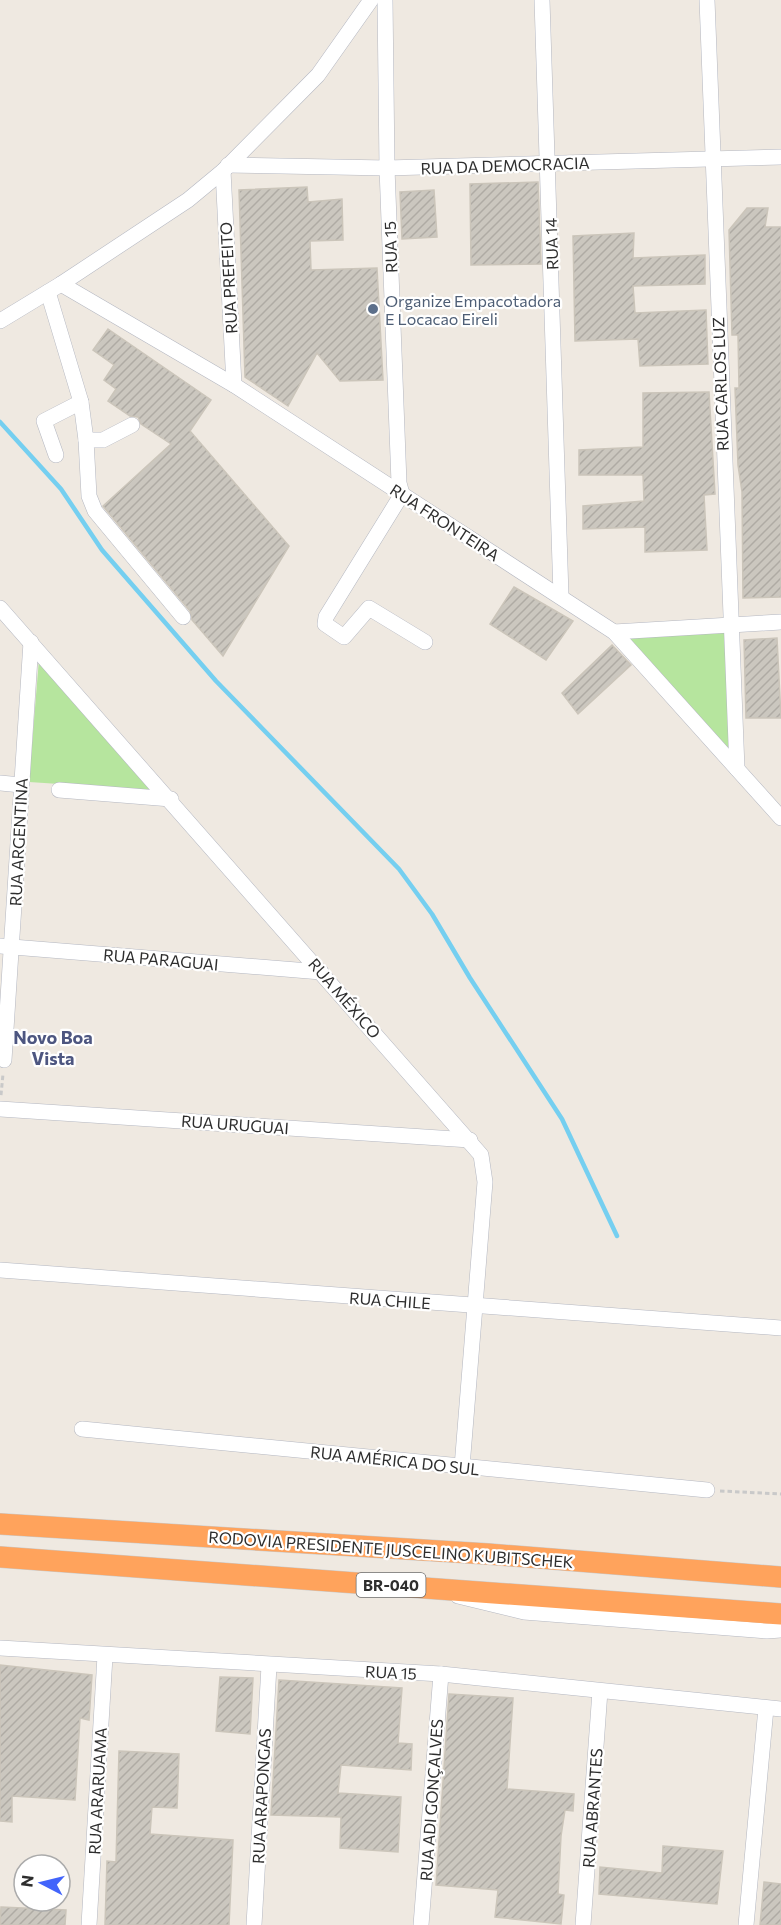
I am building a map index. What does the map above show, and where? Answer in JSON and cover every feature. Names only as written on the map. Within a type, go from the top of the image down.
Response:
[{"type":"highway","name":"RODOVIA PRESIDENTE JUSCELINO KUBITSCHEK","points":[[0,1524],[488,1554],[781,1577]]},
{"type":"highway","name":"BR-040","points":[[0,1557],[781,1614]]},
{"type":"street","points":[[0,321],[62,284],[188,200],[225,168],[318,75],[371,0]]},
{"type":"street","name":"RUA 15","points":[[385,0],[387,168],[399,483],[402,494]]},
{"type":"street","name":"RUA 14","points":[[542,0],[561,596]]},
{"type":"street","name":"RUA CARLOS LUZ","points":[[706,0],[729,623],[737,769]]},
{"type":"street","name":"RUA DA DEMOCRACIA","points":[[225,168],[387,168],[781,157]]},
{"type":"street","name":"RUA PREFEITO","points":[[225,168],[234,385]]},
{"type":"street","name":"RUA FRONTEIRA","points":[[62,284],[234,385],[614,632],[781,818]]},
{"type":"street","points":[[48,292],[81,402],[89,496],[95,511],[183,617]]},
{"type":"street","points":[[56,455],[44,421],[81,402]]},
{"type":"street","points":[[86,440],[103,440],[132,425]]},
{"type":"street","points":[[402,494],[326,618],[325,624],[327,628],[344,637],[369,608],[425,642]]},
{"type":"street","name":"RUA MÉXICO","points":[[0,608],[481,1155],[485,1182],[462,1467]]},
{"type":"street","points":[[614,632],[729,623],[781,622]]},
{"type":"street","name":"RUA ARGENTINA","points":[[4,1060],[7,946],[31,642]]},
{"type":"street","points":[[0,783],[21,785]]},
{"type":"street","points":[[59,790],[171,800]]},
{"type":"street","name":"RUA PARAGUAI","points":[[7,946],[321,972]]},
{"type":"street","points":[[0,1109],[0,1114]]},
{"type":"street","name":"RUA URUGUAI","points":[[0,1109],[470,1140]]},
{"type":"street","name":"RUA CHILE","points":[[0,1270],[781,1328]]},
{"type":"street","name":"RUA AMÉRICA DO SUL","points":[[82,1429],[707,1490]]},
{"type":"street","points":[[435,1588],[476,1602],[524,1612],[767,1631],[781,1630]]},
{"type":"street","name":"RUA 15","points":[[0,1648],[269,1666],[441,1674],[773,1709]]},
{"type":"street","name":"RUA ARARUAMA","points":[[89,1925],[105,1656]]},
{"type":"street","name":"RUA ARAPONGAS","points":[[254,1925],[269,1666]]},
{"type":"street","name":"RUA ADI GONÇALVES","points":[[421,1925],[441,1674]]},
{"type":"street","name":"RUA ABRANTES","points":[[583,1925],[600,1691]]},
{"type":"street","points":[[746,1925],[773,1709]]},
{"type":"path","points":[[0,1109],[4,1060]]},
{"type":"path","points":[[707,1490],[781,1494]]},
{"type":"green space","points":[[729,623],[737,769],[614,632]]},
{"type":"green space","points":[[39,659],[151,790],[29,782]]},
{"type":"building","points":[[538,182],[541,264],[471,265],[470,184]]},
{"type":"building","points":[[307,187],[308,202],[342,199],[343,240],[310,241],[311,270],[377,268],[383,380],[340,381],[317,353],[288,406],[245,377],[239,190]]},
{"type":"building","points":[[434,190],[437,237],[402,239],[400,192]]},
{"type":"building","points":[[747,208],[768,208],[765,227],[781,227],[781,597],[743,598],[742,492],[738,465],[735,388],[739,388],[738,335],[732,335],[729,230]]},
{"type":"building","points":[[634,233],[633,258],[705,255],[705,284],[633,286],[635,313],[706,310],[708,364],[640,366],[638,339],[575,341],[573,236]]},
{"type":"building","points":[[108,329],[211,400],[190,431],[289,546],[223,656],[192,620],[190,611],[103,506],[171,444],[141,424],[138,417],[130,416],[108,401],[116,389],[104,380],[114,365],[93,350]]},
{"type":"building","points":[[709,392],[715,494],[704,495],[707,550],[645,552],[645,527],[583,529],[583,506],[644,501],[643,475],[579,475],[579,450],[643,447],[643,393]]},
{"type":"building","points":[[514,587],[573,621],[546,660],[490,624]]},
{"type":"building","points":[[777,638],[781,718],[746,718],[744,640]]},
{"type":"building","points":[[612,645],[631,665],[578,714],[562,693]]},
{"type":"building","points":[[0,1665],[92,1675],[89,1720],[80,1718],[75,1800],[12,1796],[12,1822],[0,1821]]},
{"type":"building","points":[[220,1677],[253,1678],[250,1734],[216,1731]]},
{"type":"building","points":[[279,1680],[402,1688],[398,1743],[412,1744],[411,1770],[341,1765],[338,1793],[401,1797],[398,1852],[340,1848],[341,1817],[271,1815]]},
{"type":"building","points":[[449,1694],[513,1698],[507,1789],[574,1794],[573,1811],[565,1810],[561,1836],[558,1894],[564,1895],[561,1924],[495,1917],[498,1890],[436,1885]]},
{"type":"building","points":[[119,1751],[179,1754],[177,1808],[152,1807],[150,1834],[233,1840],[229,1925],[105,1925],[107,1861],[116,1862]]},
{"type":"building","points":[[663,1846],[723,1851],[717,1904],[599,1894],[600,1867],[662,1873]]},
{"type":"building","points":[[764,1882],[781,1884],[781,1925],[760,1925]]},
{"type":"building","points":[[1,1907],[12,1908],[12,1913],[66,1913],[65,1925],[0,1925]]},
{"type":"waterway","points":[[0,422],[61,489],[102,550],[216,681],[399,869],[432,914],[470,978],[562,1119],[617,1236]]},
{"type":"place","name":"Organize Empacotadora E Locacao Eireli","points":[[373,309]]},
{"type":"district","name":"Novo Boa Vista","points":[[53,1047]]}]
